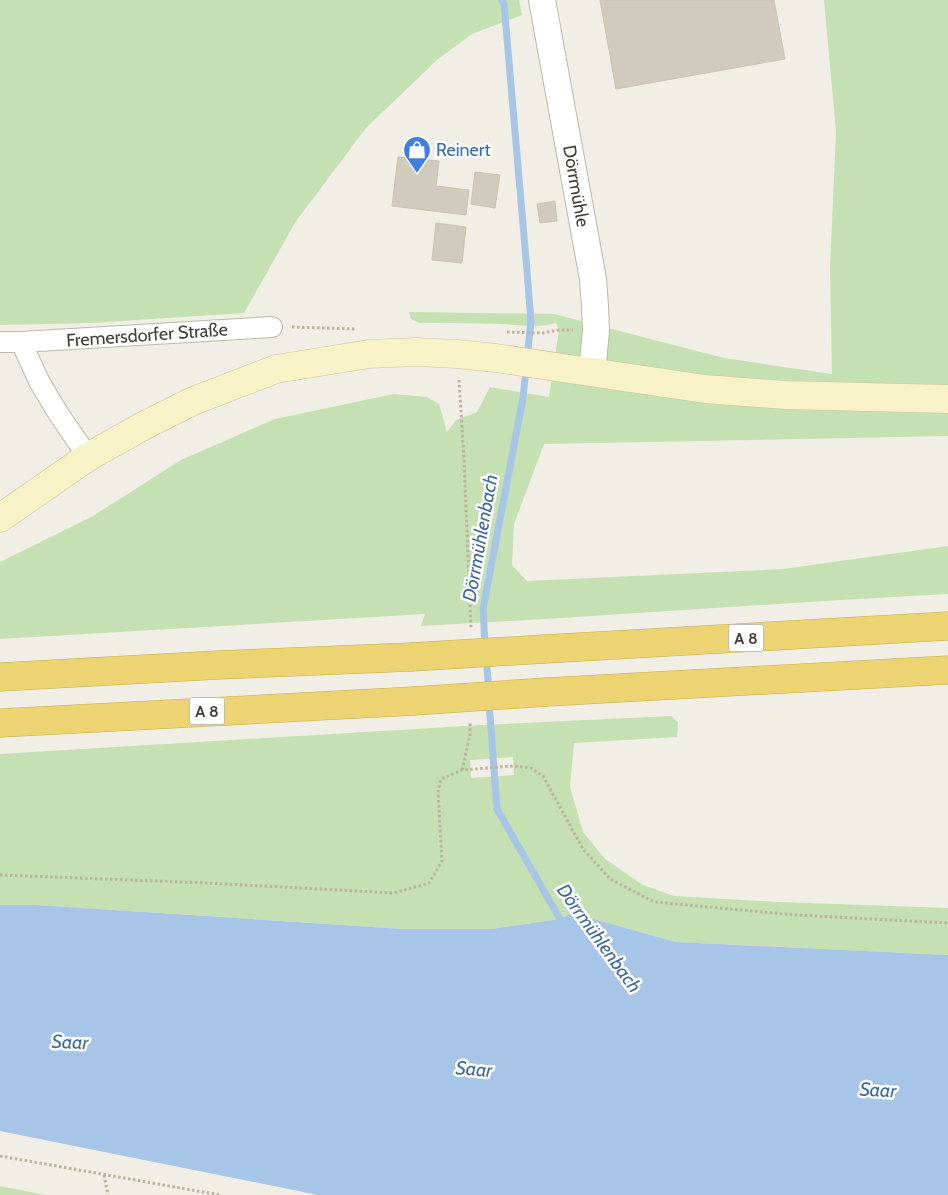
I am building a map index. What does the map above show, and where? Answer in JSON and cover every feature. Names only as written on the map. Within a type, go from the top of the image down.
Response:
[{"type":"highway","name":"A 8","points":[[0,677],[411,657],[948,626]]},
{"type":"highway","name":"A 8","points":[[0,723],[948,670]]},
{"type":"main road","points":[[0,518],[88,457],[193,401],[276,369],[369,354],[416,352],[496,358],[705,389],[785,395],[948,399]]},
{"type":"street","name":"Dörrmühle","points":[[542,0],[593,279],[596,331],[592,372]]},
{"type":"street","name":"Fremersdorfer Straße","points":[[0,342],[272,327]]},
{"type":"street","points":[[21,342],[40,383],[88,457]]},
{"type":"path","points":[[502,332],[543,333],[559,330]]},
{"type":"path","points":[[457,354],[464,460],[471,631]]},
{"type":"path","points":[[462,770],[470,735],[470,716]]},
{"type":"path","points":[[0,875],[394,893],[429,883],[442,861],[438,790],[441,779],[462,770],[513,766],[530,768],[543,776],[583,849],[610,879],[654,902],[796,915],[948,923]]},
{"type":"path","points":[[0,1156],[220,1195]]},
{"type":"path","points":[[104,1175],[108,1195]]},
{"type":"green space","points":[[0,0],[519,0],[522,15],[472,34],[438,59],[366,128],[296,221],[244,313],[91,323],[0,325]]},
{"type":"green space","points":[[824,0],[948,0],[948,436],[544,444],[514,524],[512,565],[527,581],[783,569],[948,546],[948,594],[421,626],[425,614],[0,639],[0,562],[93,516],[181,460],[275,419],[394,394],[427,397],[439,404],[447,432],[456,420],[477,412],[490,387],[549,397],[559,330],[556,323],[536,326],[481,323],[419,323],[411,319],[409,312],[554,314],[724,358],[832,374],[830,267],[836,131]]},
{"type":"green space","points":[[671,716],[678,722],[677,737],[574,743],[570,787],[583,832],[605,859],[643,885],[674,896],[948,908],[948,955],[676,942],[572,913],[560,919],[491,929],[403,929],[37,905],[0,905],[0,754],[482,725]],"holes":[[[513,757],[514,775],[471,778],[470,760]]]},
{"type":"green space","points":[[0,1186],[46,1195],[0,1195]]},
{"type":"water","name":"Saar","points":[[0,905],[37,905],[403,929],[491,929],[560,919],[572,913],[676,942],[948,955],[948,1195],[318,1195],[0,1131]]},
{"type":"building","points":[[600,0],[774,0],[785,59],[616,89]]},
{"type":"building","name":"Reinert","points":[[398,157],[439,161],[436,186],[469,190],[466,215],[392,206]]},
{"type":"building","points":[[475,172],[500,175],[495,208],[471,204]]},
{"type":"building","points":[[555,201],[557,221],[540,223],[537,204]]},
{"type":"building","points":[[436,223],[466,227],[462,263],[432,260]]},
{"type":"waterway","name":"Dörrmühlenbach","points":[[502,0],[504,4],[531,321],[527,358]]},
{"type":"waterway","name":"Dörrmühlenbach","points":[[485,646],[483,609],[523,398],[526,369]]},
{"type":"waterway","name":"Dörrmühlenbach","points":[[486,657],[489,691]]},
{"type":"waterway","name":"Dörrmühlenbach","points":[[489,702],[497,809],[565,925]]},
{"type":"place","name":"Reinert","points":[[417,174]]}]
